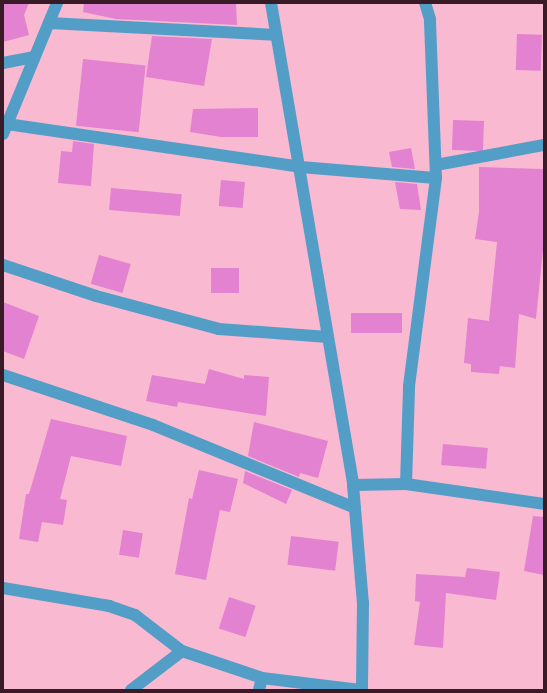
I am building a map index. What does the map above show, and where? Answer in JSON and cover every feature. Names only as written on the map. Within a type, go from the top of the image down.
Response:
[{"type":"street","points":[[57,3],[5,129],[300,167],[436,178]]},
{"type":"street","points":[[3,588],[109,606],[135,615],[182,651],[262,678],[361,690],[363,603],[353,485],[271,3]]},
{"type":"street","points":[[406,484],[410,386],[436,178],[430,19],[426,3]]},
{"type":"street","points":[[49,23],[276,35]]},
{"type":"street","points":[[3,63],[34,57]]},
{"type":"street","points":[[436,165],[544,145]]},
{"type":"street","points":[[3,265],[96,296],[218,329],[328,337]]},
{"type":"street","points":[[3,375],[153,425],[355,508]]},
{"type":"street","points":[[353,485],[406,484],[544,504]]},
{"type":"street","points":[[131,690],[182,651]]},
{"type":"street","points":[[259,690],[262,678]]},
{"type":"building","points":[[3,3],[29,3],[24,15],[29,35],[3,42]]},
{"type":"building","points":[[84,3],[236,3],[237,25],[116,19],[83,12]]},
{"type":"building","points":[[517,34],[542,35],[541,71],[516,70]]},
{"type":"building","points":[[152,36],[212,39],[204,86],[146,77]]},
{"type":"building","points":[[83,59],[146,66],[139,132],[76,126]]},
{"type":"building","points":[[258,108],[258,137],[221,137],[190,132],[193,109]]},
{"type":"building","points":[[453,120],[484,121],[483,151],[452,150]]},
{"type":"building","points":[[73,141],[94,144],[91,186],[58,183],[61,151],[72,152]]},
{"type":"building","points":[[411,148],[415,169],[392,167],[389,152]]},
{"type":"building","points":[[479,167],[544,169],[544,240],[536,319],[519,314],[515,368],[500,366],[499,374],[471,372],[471,364],[464,363],[468,318],[489,321],[497,242],[475,239],[479,212]]},
{"type":"building","points":[[221,180],[245,182],[243,208],[219,206]]},
{"type":"building","points":[[395,182],[417,184],[421,210],[400,209]]},
{"type":"building","points":[[111,188],[182,194],[180,216],[109,210]]},
{"type":"building","points":[[99,255],[131,264],[122,293],[91,284]]},
{"type":"building","points":[[211,268],[239,268],[239,293],[211,293]]},
{"type":"building","points":[[3,302],[39,316],[24,359],[3,351]]},
{"type":"building","points":[[351,313],[402,313],[402,333],[351,333]]},
{"type":"building","points":[[209,369],[244,379],[244,375],[269,377],[266,416],[178,402],[177,407],[146,401],[152,375],[205,384]]},
{"type":"building","points":[[51,419],[127,436],[121,466],[71,456],[60,499],[67,500],[63,525],[42,522],[38,542],[19,539],[26,494],[29,494]]},
{"type":"building","points":[[254,422],[328,441],[318,478],[300,473],[299,477],[248,456]]},
{"type":"building","points":[[443,444],[488,448],[486,469],[441,465]]},
{"type":"building","points":[[199,470],[238,479],[230,512],[220,510],[206,580],[175,574],[189,498],[192,499]]},
{"type":"building","points":[[245,471],[292,490],[286,504],[243,483]]},
{"type":"building","points":[[533,516],[544,517],[544,575],[524,571]]},
{"type":"building","points":[[123,530],[143,533],[139,558],[119,555]]},
{"type":"building","points":[[291,536],[339,542],[335,571],[287,565]]},
{"type":"building","points":[[467,568],[500,572],[496,600],[446,593],[443,648],[414,645],[420,602],[415,601],[416,574],[465,577]]},
{"type":"building","points":[[229,597],[256,606],[245,637],[219,628]]}]
